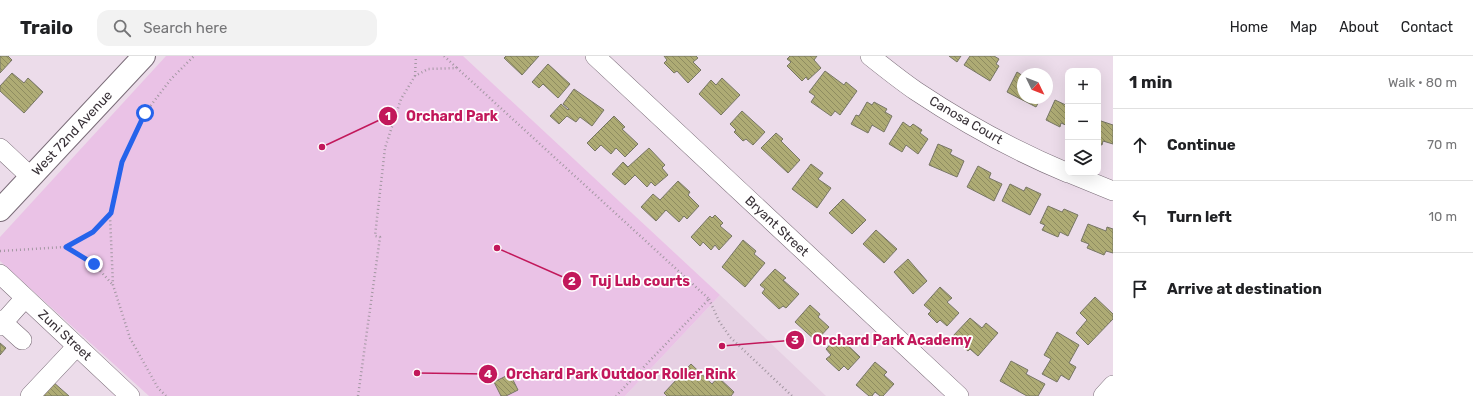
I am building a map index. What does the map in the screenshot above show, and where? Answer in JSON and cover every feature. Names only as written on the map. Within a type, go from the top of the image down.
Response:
[{"type":"main road","name":"West 72nd Avenue","points":[[0,210],[144,56]]},
{"type":"street","name":"Bryant Street","points":[[595,56],[959,396]]},
{"type":"street","name":"Canosa Court","points":[[870,56],[916,91],[962,120],[1065,172]]},
{"type":"street","points":[[0,148],[31,177]]},
{"type":"street","name":"Canosa Court","points":[[1076,176],[1113,191]]},
{"type":"street","name":"Zuni Street","points":[[0,274],[130,396]]},
{"type":"street","points":[[22,340],[1,323],[25,298]]},
{"type":"street","points":[[30,396],[77,346]]},
{"type":"path","points":[[166,396],[158,388],[130,338],[113,285],[111,213],[122,162],[145,113],[170,79],[194,56]]},
{"type":"path","points":[[362,396],[358,394],[380,237],[375,236],[385,148],[401,99],[415,76],[416,56]]},
{"type":"path","points":[[444,56],[709,299],[718,321],[730,337],[792,396]]},
{"type":"path","points":[[415,76],[428,69],[457,68]]},
{"type":"path","points":[[0,251],[66,247],[93,232],[111,213]]},
{"type":"path","points":[[66,247],[94,264],[113,285]]},
{"type":"path","points":[[616,396],[709,299]]},
{"type":"shaded area","points":[[166,56],[463,56],[720,295],[625,396],[149,396],[0,261],[0,237]]},
{"type":"shaded area","points":[[720,295],[826,396],[625,396]]},
{"type":"building","points":[[0,56],[8,56],[12,60],[0,73]]},
{"type":"building","points":[[506,56],[539,56],[522,75],[504,58]]},
{"type":"building","points":[[664,56],[696,56],[698,58],[693,62],[701,70],[688,83],[677,71],[674,73],[664,63],[667,60]]},
{"type":"building","points":[[790,56],[817,56],[814,60],[821,68],[808,80],[806,77],[802,81],[787,66],[791,62],[787,59]]},
{"type":"building","points":[[949,56],[961,56],[957,62]]},
{"type":"building","points":[[970,56],[994,56],[999,59],[996,64],[999,66],[990,81],[964,65]]},
{"type":"building","points":[[548,64],[570,84],[558,98],[543,84],[539,88],[532,82]]},
{"type":"building","points":[[825,71],[844,85],[846,82],[857,91],[840,115],[835,111],[831,116],[811,102],[815,96],[809,92]]},
{"type":"building","points":[[1017,72],[1017,97],[1007,92]]},
{"type":"building","points":[[12,73],[24,83],[28,78],[43,92],[24,113],[0,91],[0,86]]},
{"type":"building","points":[[722,78],[740,95],[721,115],[699,94],[711,80],[716,85]]},
{"type":"building","points":[[574,89],[604,110],[592,126],[580,117],[576,122],[567,116],[559,124],[550,116],[561,104],[568,110],[569,109],[563,104]]},
{"type":"building","points":[[1055,100],[1065,105],[1065,125],[1061,123],[1060,127],[1046,120]]},
{"type":"building","points":[[867,102],[872,105],[874,102],[887,109],[885,112],[892,116],[884,132],[872,125],[868,133],[851,124],[856,115],[859,116]]},
{"type":"building","points":[[1030,104],[1038,104],[1036,107]]},
{"type":"building","points":[[742,111],[765,132],[753,145],[746,139],[743,141],[734,132],[736,130],[730,124]]},
{"type":"building","points":[[614,116],[625,127],[622,129],[638,144],[625,157],[616,148],[611,154],[601,145],[595,151],[587,143]]},
{"type":"building","points":[[1101,121],[1113,125],[1113,144],[1103,141],[1102,145]]},
{"type":"building","points":[[903,122],[910,127],[913,124],[922,130],[920,133],[928,139],[918,154],[906,145],[902,152],[889,144]]},
{"type":"building","points":[[776,133],[783,139],[781,141],[800,160],[788,173],[761,148]]},
{"type":"building","points":[[938,144],[952,150],[950,154],[964,161],[957,177],[929,165]]},
{"type":"building","points":[[649,148],[665,165],[662,168],[668,175],[655,186],[651,182],[647,187],[635,175],[625,185],[612,174],[623,162],[628,167]]},
{"type":"building","points":[[811,164],[823,173],[818,179],[831,188],[817,208],[792,189]]},
{"type":"building","points":[[978,166],[991,173],[989,178],[1002,184],[994,201],[967,187]]},
{"type":"building","points":[[678,181],[690,192],[688,195],[699,206],[687,219],[684,216],[679,222],[666,210],[656,221],[641,207],[653,194],[660,200]]},
{"type":"building","points":[[1010,184],[1024,191],[1026,187],[1041,194],[1030,215],[1002,201]]},
{"type":"building","points":[[843,199],[866,220],[852,234],[829,213]]},
{"type":"building","points":[[1048,206],[1062,212],[1064,209],[1078,215],[1068,236],[1060,232],[1058,237],[1042,230],[1045,225],[1040,223]]},
{"type":"building","points":[[715,215],[723,223],[720,226],[732,236],[719,250],[715,245],[711,250],[703,242],[700,246],[691,237],[710,216],[712,218]]},
{"type":"building","points":[[1088,224],[1106,231],[1107,227],[1113,229],[1113,253],[1106,251],[1104,255],[1087,248],[1089,244],[1081,241]]},
{"type":"building","points":[[876,230],[897,249],[884,263],[863,244]]},
{"type":"building","points":[[743,240],[756,251],[754,254],[765,263],[745,287],[722,267]]},
{"type":"building","points":[[908,259],[927,281],[913,294],[894,272]]},
{"type":"building","points":[[775,269],[786,278],[783,280],[799,294],[786,308],[783,306],[779,309],[762,293],[765,289],[760,285]]},
{"type":"building","points":[[940,287],[952,298],[947,302],[959,313],[947,326],[940,320],[937,323],[928,314],[931,311],[924,305]]},
{"type":"building","points":[[1095,297],[1113,314],[1113,319],[1088,345],[1076,333],[1087,320],[1080,313]]},
{"type":"building","points":[[810,305],[820,314],[818,317],[829,327],[816,341],[795,322]]},
{"type":"building","points":[[970,318],[982,328],[986,323],[998,333],[978,356],[970,349],[968,351],[952,337]]},
{"type":"building","points":[[1057,332],[1079,345],[1069,363],[1076,367],[1069,380],[1061,375],[1057,382],[1042,374],[1051,359],[1044,355]]},
{"type":"building","points":[[838,336],[860,357],[848,370],[844,366],[839,371],[826,359],[831,355],[826,349]]},
{"type":"building","points":[[0,343],[6,348],[0,355]]},
{"type":"building","points":[[1011,361],[1028,370],[1026,374],[1045,384],[1038,396],[1027,396],[1000,381]]},
{"type":"building","points":[[875,362],[887,372],[884,375],[894,384],[883,396],[880,396],[875,392],[872,396],[869,396],[856,385]]},
{"type":"building","points":[[691,364],[712,384],[718,377],[734,392],[731,396],[667,396],[664,393]]},
{"type":"building","points":[[510,374],[518,390],[506,396],[501,396],[494,382]]},
{"type":"building","points":[[52,381],[69,396],[38,396]]},
{"type":"place","name":"Orchard Park","points":[[322,147]]},
{"type":"place","name":"Tuj Lub courts","points":[[497,248]]},
{"type":"place","name":"Orchard Park Academy","points":[[722,346]]},
{"type":"place","name":"Orchard Park Outdoor Roller Rink","points":[[417,373]]},
{"type":"route","points":[[94,264],[66,247],[93,232],[111,213],[122,162],[145,113]]}]
